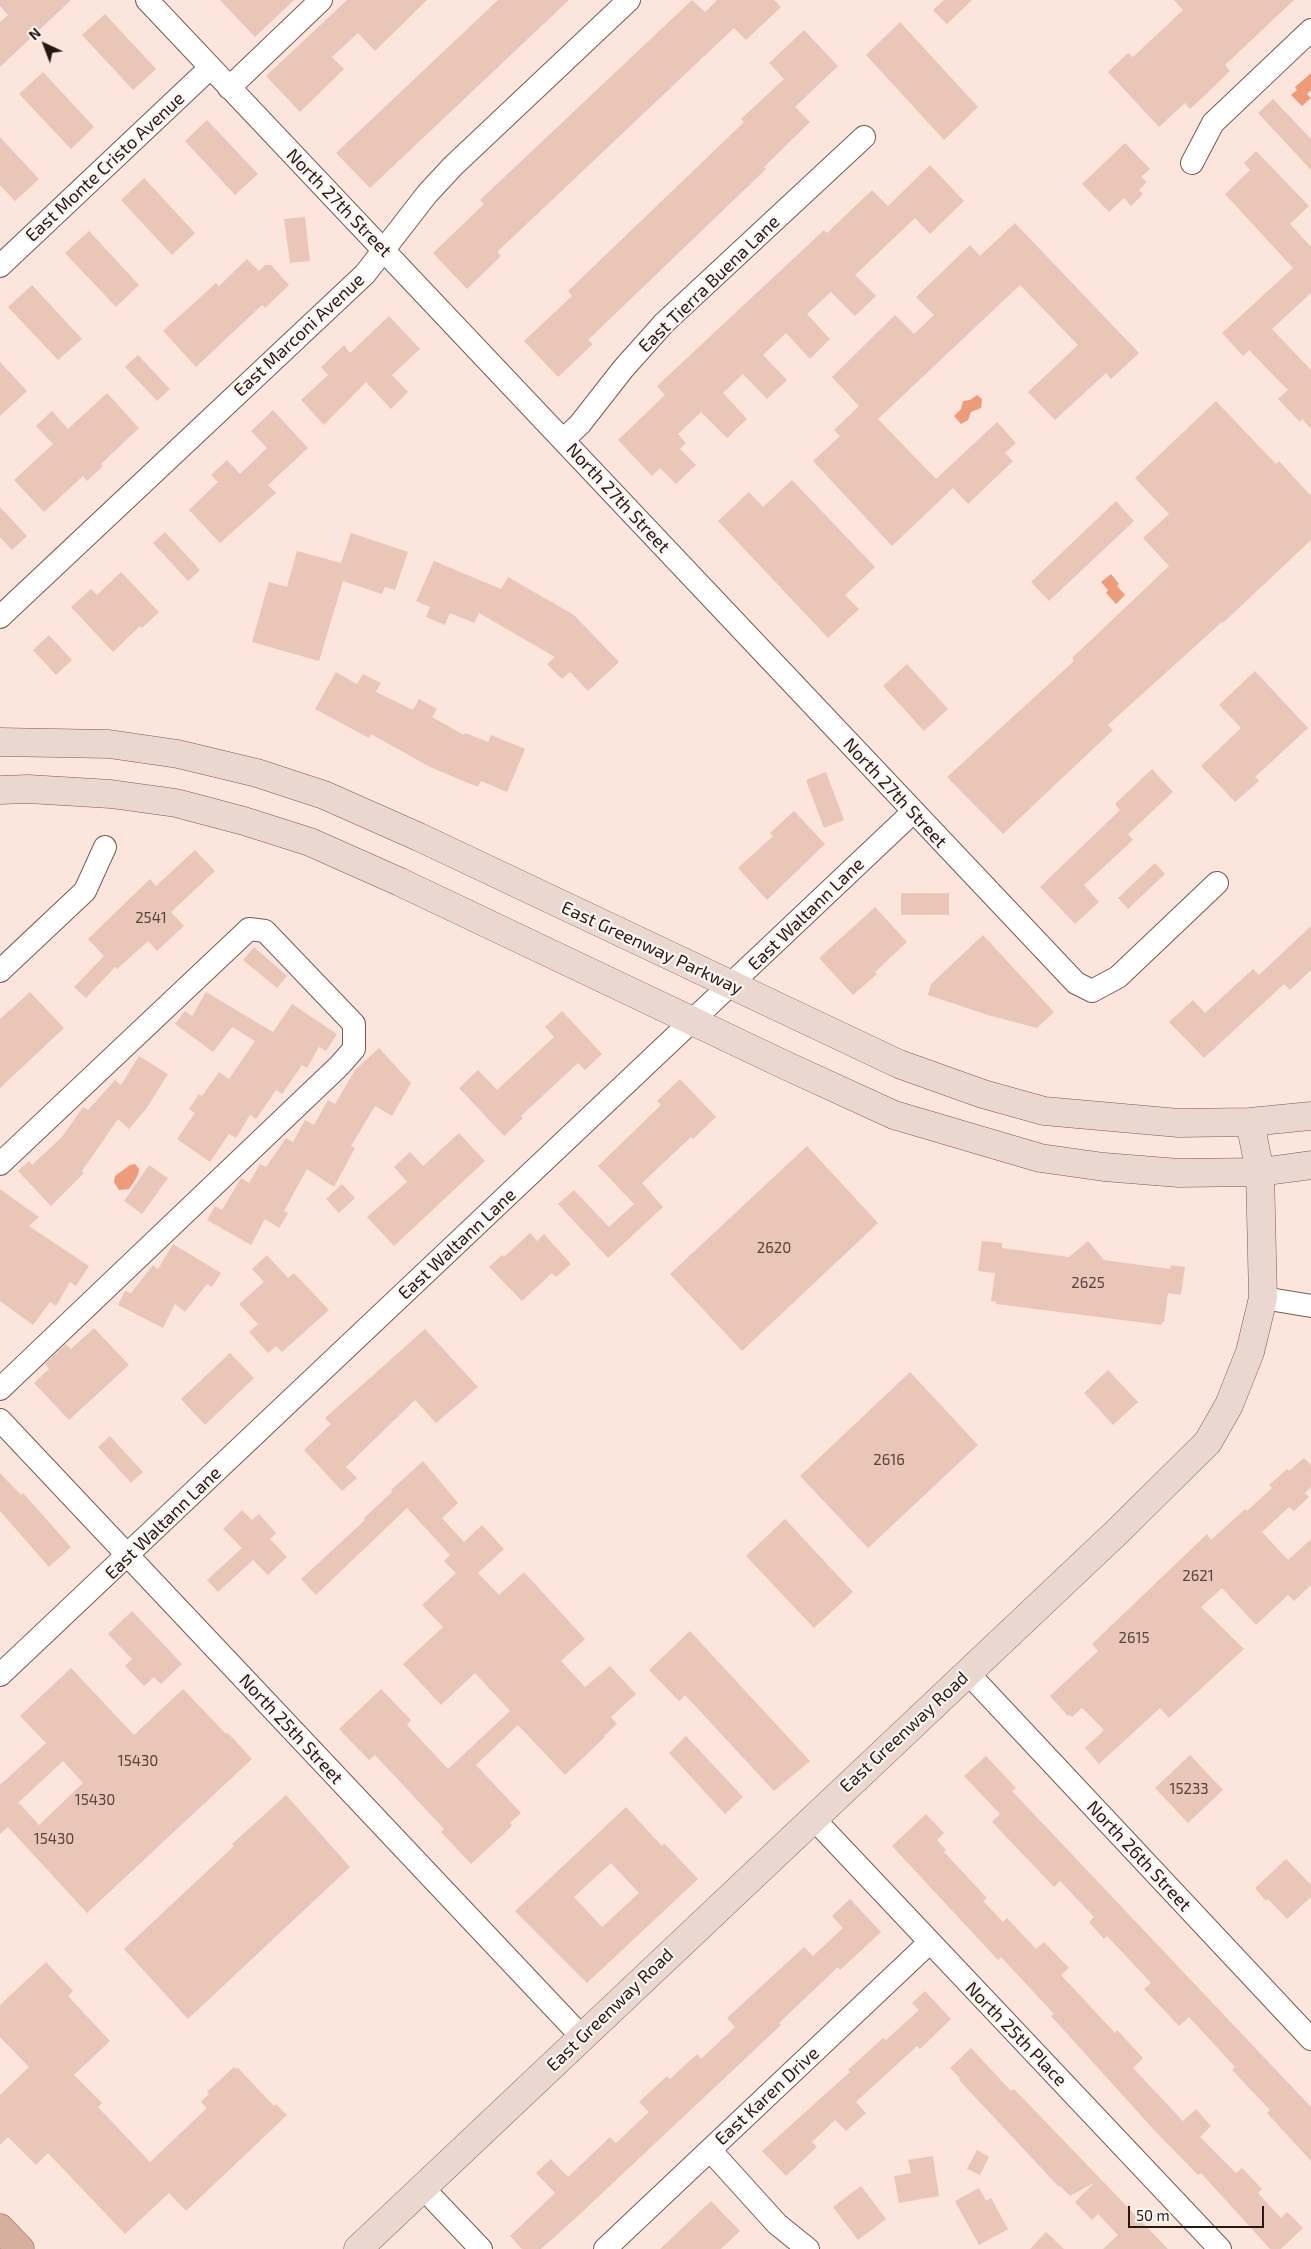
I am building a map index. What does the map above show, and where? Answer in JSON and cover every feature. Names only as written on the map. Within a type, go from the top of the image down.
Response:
[{"type":"main road","name":"East Greenway Parkway","points":[[0,742],[109,744],[178,754],[257,772],[307,789],[419,837],[899,1064],[983,1094],[1044,1111],[1179,1123],[1250,1122],[1311,1116]]},
{"type":"main road","points":[[0,790],[28,789],[111,794],[176,803],[244,821],[300,839],[409,886],[894,1115],[1040,1158],[1104,1167],[1179,1173],[1260,1172],[1311,1165]]},
{"type":"main road","points":[[966,1135],[983,1094]]},
{"type":"main road","name":"East Greenway Road","points":[[358,2249],[967,1672],[1124,1526],[1208,1442],[1229,1405],[1250,1352],[1263,1298],[1260,1172],[1250,1122]]},
{"type":"main road","points":[[0,2228],[20,2249]]},
{"type":"street","name":"North 27th Street","points":[[147,0],[1076,983],[1092,991],[1118,977],[1217,883]]},
{"type":"street","points":[[229,88],[321,0]]},
{"type":"street","name":"East Marconi Avenue","points":[[0,617],[365,274],[427,194],[453,166],[629,0]]},
{"type":"street","points":[[1192,163],[1213,123],[1311,30]]},
{"type":"street","name":"East Monte Cristo Avenue","points":[[0,266],[210,68]]},
{"type":"street","name":"East Tierra Buena Lane","points":[[563,440],[580,424],[623,369],[664,323],[864,137]]},
{"type":"street","name":"East Waltann Lane","points":[[0,1675],[913,812]]},
{"type":"street","points":[[0,971],[85,891],[105,847]]},
{"type":"street","points":[[0,1164],[249,929],[264,931],[354,1024],[354,1049],[339,1066],[0,1389]]},
{"type":"street","points":[[1263,1298],[1311,1306]]},
{"type":"street","name":"North 25th Street","points":[[0,1420],[582,2037]]},
{"type":"street","name":"North 26th Street","points":[[967,1672],[1311,2040]]},
{"type":"street","name":"North 25th Place","points":[[813,1818],[1220,2249]]},
{"type":"street","name":"East Karen Drive","points":[[606,2249],[929,1943]]},
{"type":"street","points":[[710,2150],[777,2224],[808,2249]]},
{"type":"street","points":[[422,2188],[481,2249]]},
{"type":"shaded area","points":[[1311,73],[1311,90],[1307,94],[1311,98],[1302,106],[1291,95],[1297,90],[1295,87]]},
{"type":"shaded area","points":[[977,395],[982,399],[981,408],[971,412],[968,420],[961,424],[954,416],[961,409],[963,401],[970,400]]},
{"type":"shaded area","points":[[1111,574],[1119,584],[1117,586],[1125,595],[1116,604],[1106,593],[1108,590],[1101,582]]},
{"type":"shaded area","points":[[135,1164],[139,1169],[136,1179],[129,1189],[119,1190],[114,1182],[115,1176],[130,1165]]},
{"type":"building","points":[[0,0],[71,0],[0,67],[0,22],[8,15],[0,6]]},
{"type":"building","points":[[220,0],[294,0],[255,37]]},
{"type":"building","points":[[347,0],[427,0],[375,51],[358,33],[332,57],[344,69],[300,112],[266,76]]},
{"type":"building","points":[[498,0],[569,0],[370,188],[336,153]]},
{"type":"building","points":[[692,0],[705,12],[717,0],[774,0],[781,7],[746,40],[734,28],[497,252],[501,256],[467,289],[433,253],[484,204],[480,200]]},
{"type":"building","points":[[944,0],[972,0],[947,24],[933,10]]},
{"type":"building","points":[[1174,0],[1294,0],[1225,65],[1230,71],[1203,97],[1190,109],[1185,103],[1159,127],[1108,72],[1128,53],[1133,57],[1183,10]]},
{"type":"building","points":[[105,14],[156,69],[133,90],[82,35]]},
{"type":"building","points":[[900,22],[978,107],[944,140],[866,55]]},
{"type":"building","points":[[804,30],[838,66],[795,107],[810,122],[764,167],[766,169],[588,340],[593,344],[558,377],[524,341],[572,296],[568,291],[744,122],[741,119],[784,79],[769,63]]},
{"type":"building","points":[[43,72],[94,127],[71,149],[19,94]]},
{"type":"building","points":[[1273,99],[1311,139],[1311,170],[1258,113]]},
{"type":"building","points":[[207,120],[258,174],[235,195],[185,141]]},
{"type":"building","points":[[0,137],[39,179],[15,201],[0,185]]},
{"type":"building","points":[[1125,143],[1150,169],[1141,177],[1147,182],[1139,190],[1143,194],[1131,206],[1124,198],[1109,212],[1082,184]]},
{"type":"building","points":[[1256,151],[1309,206],[1290,224],[1311,247],[1311,293],[1272,329],[1311,370],[1311,429],[1302,419],[1300,422],[1278,399],[1288,390],[1249,350],[1243,356],[1222,333],[1293,268],[1225,194],[1250,170],[1244,163]]},
{"type":"building","points":[[930,165],[964,201],[930,234],[915,218],[855,275],[876,296],[855,316],[831,292],[807,314],[830,339],[810,359],[786,333],[763,355],[787,380],[767,399],[743,374],[723,393],[747,419],[727,438],[701,412],[678,434],[686,443],[680,449],[696,465],[676,484],[660,468],[652,476],[618,440],[665,395],[657,386],[824,230],[827,233],[872,190],[888,206]]},
{"type":"building","points":[[144,178],[195,233],[172,255],[121,200]]},
{"type":"building","points":[[305,217],[310,261],[290,263],[284,219]]},
{"type":"building","points":[[1015,223],[1139,353],[1111,379],[1106,373],[1055,420],[1028,392],[1078,345],[1020,285],[878,419],[936,479],[997,422],[1016,443],[1005,453],[1013,461],[968,504],[953,488],[892,546],[813,461],[840,436],[834,430],[859,406],[832,377],[895,315],[914,334],[934,315],[916,297],[970,245],[980,256]]},
{"type":"building","points":[[89,231],[139,285],[116,307],[65,253]]},
{"type":"building","points":[[247,259],[259,271],[265,265],[271,265],[289,285],[265,308],[262,305],[196,367],[163,331],[216,283],[219,286]]},
{"type":"building","points":[[32,285],[82,339],[58,360],[8,307]]},
{"type":"building","points":[[389,316],[420,349],[392,375],[408,392],[391,409],[366,382],[324,425],[301,400],[328,375],[321,367],[344,345],[350,353]]},
{"type":"building","points":[[138,355],[170,389],[157,401],[125,367]]},
{"type":"building","points":[[0,362],[27,391],[0,416]]},
{"type":"building","points":[[107,393],[139,428],[101,464],[103,466],[87,481],[83,476],[44,512],[14,480],[53,444],[36,426],[52,411],[68,429]]},
{"type":"building","points":[[1216,401],[1276,464],[1279,461],[1311,496],[1311,540],[1223,623],[1108,725],[1113,730],[1003,834],[947,777],[1074,661],[1072,658],[1169,566],[1143,538],[1169,514],[1135,478]]},
{"type":"building","points":[[273,410],[308,448],[268,485],[276,493],[220,543],[189,510],[218,482],[211,475],[227,460],[240,474],[267,448],[251,431]]},
{"type":"building","points":[[792,480],[875,567],[845,595],[859,609],[828,638],[718,521],[749,492],[763,507]]},
{"type":"building","points":[[1116,501],[1134,521],[1049,601],[1031,582]]},
{"type":"building","points":[[0,507],[27,536],[12,550],[0,537]]},
{"type":"building","points":[[165,532],[200,570],[188,581],[153,543]]},
{"type":"building","points":[[351,533],[408,552],[395,590],[385,587],[382,594],[343,581],[319,661],[252,642],[269,582],[287,587],[297,551],[341,563]]},
{"type":"building","points":[[434,561],[501,589],[508,577],[574,615],[619,662],[588,691],[570,672],[562,679],[547,664],[555,657],[479,613],[474,623],[450,613],[445,625],[426,617],[430,607],[416,601]]},
{"type":"building","points":[[121,572],[159,612],[142,628],[140,626],[113,652],[71,607],[91,589],[97,595]]},
{"type":"building","points":[[49,635],[72,660],[56,675],[33,650]]},
{"type":"building","points":[[907,664],[948,709],[924,731],[883,686]]},
{"type":"building","points":[[1255,671],[1308,728],[1255,777],[1259,781],[1235,802],[1201,766],[1241,728],[1219,705]]},
{"type":"building","points":[[336,672],[357,684],[363,674],[381,683],[376,692],[413,710],[419,699],[437,709],[432,717],[464,735],[465,733],[488,742],[491,735],[525,749],[507,792],[481,781],[478,787],[430,767],[371,734],[369,738],[315,709]]},
{"type":"building","points":[[1152,769],[1173,792],[1128,834],[1133,840],[1084,885],[1099,902],[1075,924],[1040,887],[1120,810],[1115,804]]},
{"type":"building","points":[[826,772],[844,820],[824,828],[806,780]]},
{"type":"building","points":[[794,811],[825,844],[767,900],[738,868],[773,836],[770,833]]},
{"type":"building","points":[[195,850],[215,871],[171,912],[184,926],[157,951],[148,941],[117,969],[115,967],[86,998],[74,987],[104,956],[88,939],[150,879],[156,886]]},
{"type":"building","points":[[1155,863],[1165,874],[1128,909],[1118,898]]},
{"type":"building","points":[[901,893],[949,893],[949,915],[901,915]]},
{"type":"building","points":[[875,907],[907,942],[875,972],[877,974],[853,995],[819,958]]},
{"type":"building","points":[[1311,926],[1311,970],[1290,990],[1284,984],[1204,1058],[1169,1022],[1193,1000],[1205,1013],[1253,969],[1259,975]]},
{"type":"building","points":[[983,935],[1054,1012],[1037,1028],[988,1015],[928,995],[931,984]]},
{"type":"building","points":[[254,947],[287,976],[277,988],[243,960]]},
{"type":"building","points":[[30,992],[64,1028],[0,1088],[0,1019]]},
{"type":"building","points":[[206,992],[273,1032],[292,1004],[337,1034],[326,1051],[319,1047],[307,1068],[302,1065],[282,1094],[276,1090],[256,1119],[250,1115],[236,1138],[229,1134],[210,1162],[177,1139],[195,1113],[189,1109],[199,1094],[202,1096],[219,1072],[229,1079],[255,1041],[232,1027],[213,1052],[175,1024],[185,1011],[192,1016]]},
{"type":"building","points":[[562,1011],[602,1054],[585,1070],[578,1063],[521,1116],[523,1118],[504,1136],[459,1088],[478,1070],[497,1090],[554,1037],[545,1027]]},
{"type":"building","points":[[379,1048],[411,1083],[392,1116],[375,1106],[351,1146],[355,1148],[334,1187],[307,1169],[284,1211],[288,1213],[279,1228],[265,1219],[251,1245],[207,1220],[215,1206],[222,1210],[241,1178],[249,1183],[260,1164],[266,1167],[286,1138],[293,1142],[305,1120],[314,1125],[328,1100],[335,1104],[355,1070]]},
{"type":"building","points":[[139,1056],[168,1074],[146,1109],[129,1129],[118,1119],[82,1171],[84,1173],[51,1206],[18,1171],[29,1161],[32,1165],[62,1137],[83,1107],[88,1110],[115,1080],[121,1085]]},
{"type":"building","points":[[680,1079],[716,1117],[693,1139],[691,1137],[642,1183],[663,1207],[608,1258],[558,1204],[574,1190],[609,1227],[634,1204],[598,1166],[661,1105],[657,1101]]},
{"type":"building","points":[[459,1133],[485,1161],[394,1246],[367,1217],[407,1182],[394,1167],[410,1152],[423,1166]]},
{"type":"building","points":[[807,1146],[878,1223],[742,1351],[670,1274]]},
{"type":"building","points":[[149,1165],[168,1178],[142,1214],[124,1201]]},
{"type":"building","points":[[342,1184],[355,1198],[339,1213],[326,1199]]},
{"type":"building","points":[[0,1189],[39,1217],[29,1226],[89,1266],[76,1286],[70,1282],[56,1306],[50,1302],[33,1325],[0,1301]]},
{"type":"building","points":[[530,1233],[537,1241],[544,1234],[571,1264],[556,1277],[552,1273],[522,1301],[489,1267],[502,1255],[504,1257]]},
{"type":"building","points":[[982,1241],[1002,1243],[1002,1248],[1069,1257],[1088,1241],[1104,1260],[1170,1269],[1171,1265],[1185,1267],[1181,1295],[1168,1293],[1162,1325],[996,1304],[997,1302],[991,1301],[995,1273],[978,1271]]},
{"type":"building","points":[[173,1244],[221,1273],[212,1287],[207,1284],[185,1312],[175,1304],[163,1328],[118,1305],[125,1291],[131,1293],[153,1265],[158,1269]]},
{"type":"building","points":[[267,1255],[288,1278],[294,1273],[329,1310],[282,1352],[276,1346],[268,1353],[249,1332],[258,1324],[239,1304],[264,1282],[252,1269]]},
{"type":"building","points":[[94,1328],[129,1365],[69,1420],[34,1383],[49,1369],[45,1364],[66,1344],[71,1349]]},
{"type":"building","points":[[425,1329],[478,1387],[436,1423],[415,1400],[346,1467],[357,1478],[342,1491],[304,1450],[331,1424],[325,1418]]},
{"type":"building","points":[[230,1353],[254,1378],[205,1425],[181,1399]]},
{"type":"building","points":[[1108,1370],[1138,1402],[1113,1425],[1084,1393]]},
{"type":"building","points":[[910,1372],[978,1445],[868,1548],[800,1476]]},
{"type":"building","points":[[110,1436],[143,1472],[131,1483],[98,1447]]},
{"type":"building","points":[[1304,1458],[1311,1465],[1311,1487],[1305,1493],[1309,1497],[1294,1511],[1289,1507],[1262,1532],[1288,1560],[1311,1539],[1311,1585],[1294,1601],[1288,1595],[1256,1625],[1222,1588],[1201,1607],[1244,1649],[1169,1718],[1160,1708],[1099,1764],[1085,1748],[1104,1730],[1082,1708],[1072,1717],[1068,1716],[1050,1696],[1098,1651],[1092,1644],[1207,1534],[1211,1540],[1245,1509],[1247,1511],[1272,1488],[1269,1485],[1287,1469],[1289,1471]]},
{"type":"building","points":[[423,1461],[458,1503],[442,1518],[464,1542],[482,1525],[504,1549],[478,1573],[499,1595],[524,1572],[585,1639],[561,1661],[585,1687],[610,1666],[636,1694],[611,1717],[617,1724],[565,1775],[518,1725],[476,1765],[521,1813],[510,1823],[512,1826],[471,1864],[441,1832],[444,1829],[375,1755],[369,1760],[339,1729],[381,1689],[411,1720],[407,1725],[448,1769],[510,1711],[475,1673],[441,1705],[403,1664],[443,1627],[422,1605],[456,1573],[444,1561],[450,1555],[407,1508],[316,1595],[301,1579],[365,1520],[364,1518],[392,1492],[391,1490]]},
{"type":"building","points":[[0,1473],[21,1495],[23,1493],[71,1547],[49,1567],[0,1511]]},
{"type":"building","points":[[242,1510],[252,1520],[259,1514],[276,1533],[270,1539],[287,1557],[268,1575],[253,1560],[218,1592],[207,1580],[242,1548],[223,1529]]},
{"type":"building","points":[[785,1519],[853,1592],[814,1628],[746,1556]]},
{"type":"building","points":[[132,1611],[182,1664],[161,1684],[154,1677],[144,1686],[125,1666],[132,1659],[108,1634]]},
{"type":"building","points":[[690,1631],[810,1761],[774,1791],[685,1695],[679,1701],[649,1670]]},
{"type":"building","points":[[71,1668],[134,1735],[183,1689],[252,1759],[87,1913],[8,1827],[0,1834],[0,1785],[46,1743],[20,1716]],"holes":[[[63,1761],[83,1783],[39,1825],[20,1804],[17,1804]]]},
{"type":"building","points":[[686,1736],[743,1797],[725,1814],[669,1753]]},
{"type":"building","points":[[1190,1755],[1223,1790],[1188,1823],[1155,1788]]},
{"type":"building","points":[[986,1756],[1016,1788],[1012,1791],[1311,2107],[1311,2161],[1267,2113],[1270,2110],[1232,2070],[1235,2067],[1189,2017],[1179,2026],[1144,1989],[1151,1983],[1107,1936],[1104,1939],[1089,1922],[1094,1917],[1060,1881],[1054,1887],[992,1822],[1000,1814],[964,1776]]},
{"type":"building","points":[[286,1795],[350,1867],[188,2019],[124,1949],[234,1846],[232,1844]]},
{"type":"building","points":[[626,1807],[662,1846],[664,1843],[698,1879],[587,1983],[515,1911]],"holes":[[[611,1863],[639,1893],[602,1927],[574,1897]]]},
{"type":"building","points":[[926,1814],[944,1833],[937,1840],[946,1850],[944,1852],[987,1898],[983,1901],[1003,1922],[1007,1918],[1036,1949],[1044,1942],[1069,1968],[1061,1975],[1115,2033],[1117,2030],[1143,2058],[1133,2068],[1183,2121],[1196,2109],[1211,2126],[1200,2137],[1236,2173],[1242,2168],[1262,2189],[1258,2193],[1281,2218],[1287,2212],[1303,2228],[1281,2249],[1270,2249],[1201,2173],[1198,2175],[1155,2131],[1051,2016],[1054,2014],[1001,1957],[998,1960],[892,1846]]},
{"type":"building","points":[[1286,1859],[1311,1885],[1311,1897],[1287,1919],[1268,1899],[1266,1901],[1255,1888]]},
{"type":"building","points":[[850,1899],[881,1932],[840,1970],[838,1967],[779,2023],[781,2025],[541,2249],[522,2249],[510,2236],[555,2193],[536,2173],[551,2159],[568,2177],[610,2137],[616,2143],[649,2112],[639,2102],[667,2076],[670,2079],[697,2054],[701,2059],[735,2027],[727,2018],[804,1947],[813,1956],[843,1928],[832,1916]]},
{"type":"building","points":[[46,1962],[73,1991],[68,1996],[110,2041],[74,2075],[102,2103],[98,2107],[150,2162],[207,2108],[201,2102],[209,2094],[207,2092],[234,2067],[238,2068],[274,2106],[276,2104],[287,2115],[186,2211],[169,2193],[125,2234],[48,2153],[36,2165],[8,2137],[0,2145],[0,2095],[29,2067],[0,2037],[0,2005]]},
{"type":"building","points":[[925,1991],[951,2019],[920,2049],[917,2046],[856,2102],[866,2113],[846,2131],[835,2120],[812,2142],[817,2147],[786,2176],[762,2151],[850,2072],[848,2070],[883,2038],[886,2040],[919,2010],[912,2003]]},
{"type":"building","points":[[971,2048],[1011,2091],[1014,2089],[1168,2249],[1103,2249],[1118,2235],[1098,2214],[1092,2220],[1075,2202],[1094,2183],[1070,2196],[1059,2187],[959,2080],[960,2078],[950,2068]]},
{"type":"building","points":[[977,2150],[989,2157],[980,2175],[967,2169]]},
{"type":"building","points":[[933,2156],[939,2196],[899,2203],[894,2176],[911,2173],[908,2160]]},
{"type":"building","points":[[861,2186],[886,2219],[858,2240],[833,2207]]},
{"type":"building","points":[[979,2188],[986,2201],[991,2198],[1008,2229],[979,2245],[955,2201]]},
{"type":"building","points":[[711,2201],[740,2231],[721,2249],[660,2249]]},
{"type":"building","points":[[1046,2232],[1064,2249],[1030,2249]]}]
